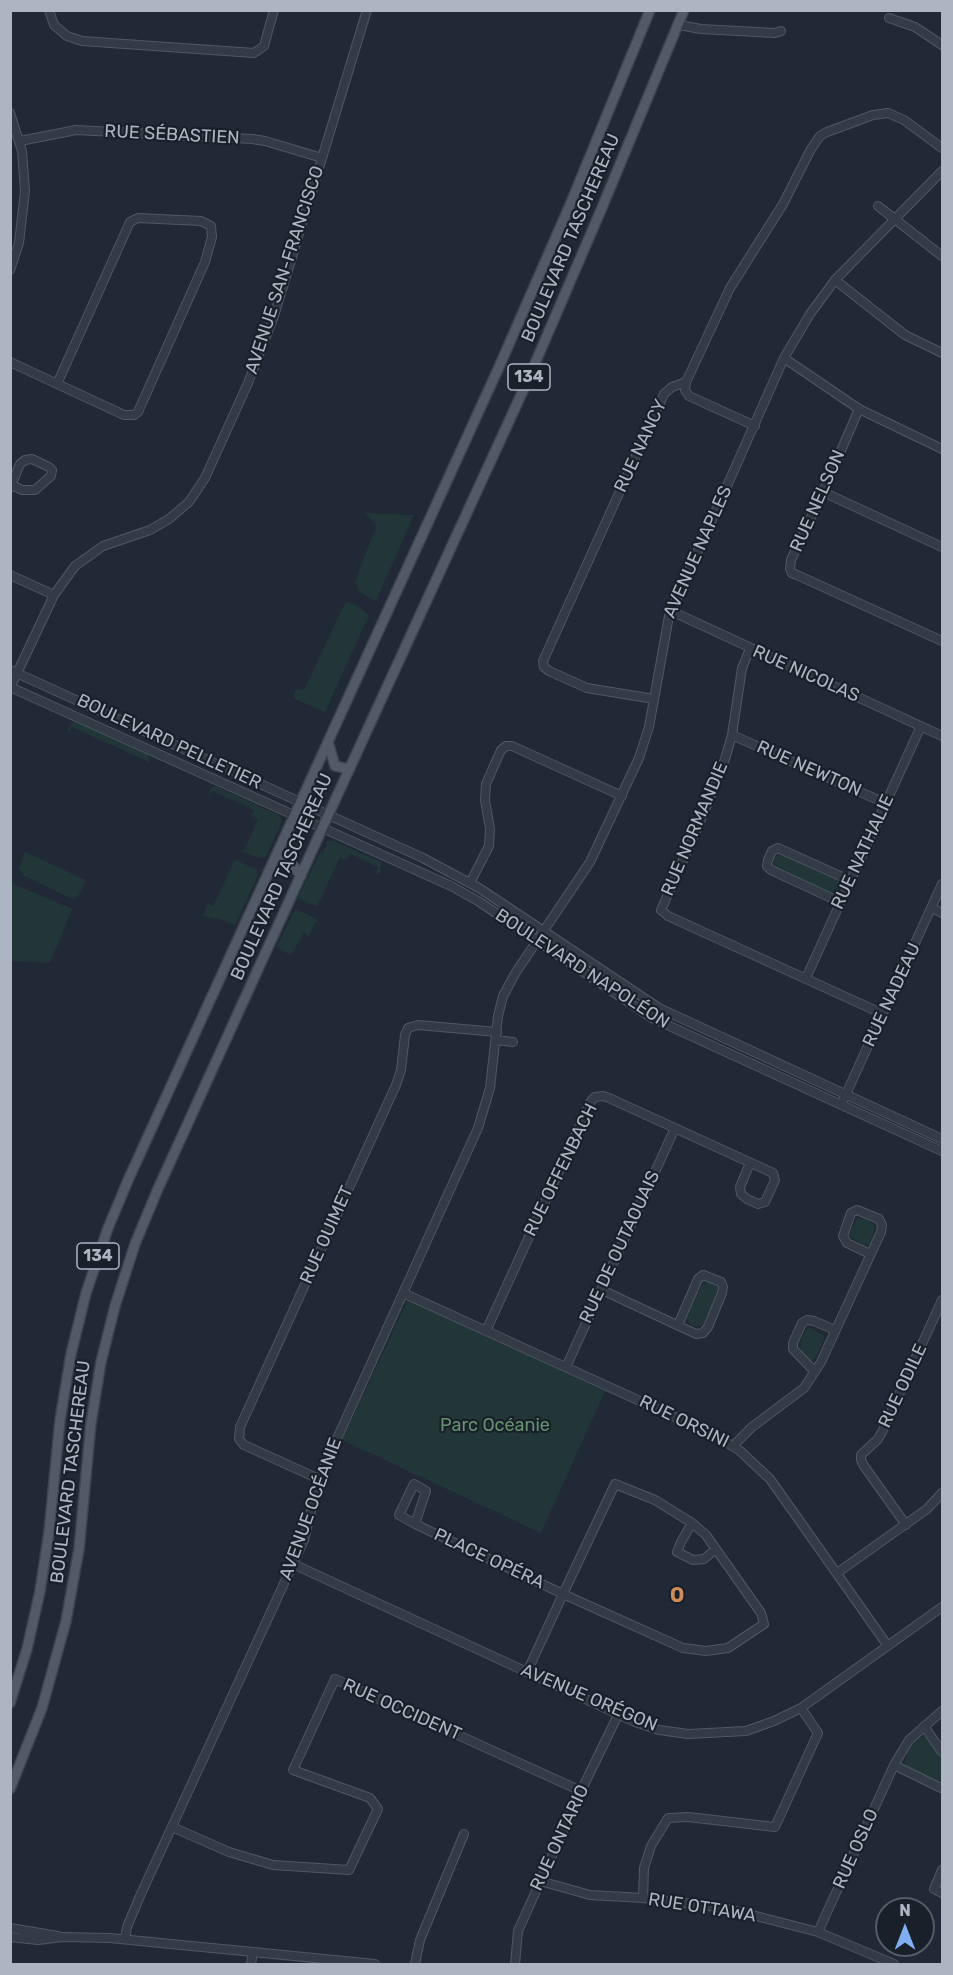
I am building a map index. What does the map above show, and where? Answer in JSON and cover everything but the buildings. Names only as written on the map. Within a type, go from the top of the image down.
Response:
[{"type":"main road","name":"BOULEVARD TASCHEREAU","points":[[10,1703],[27,1649],[40,1591],[49,1532],[62,1404],[74,1340],[90,1281],[108,1228],[499,368],[570,205],[650,10]]},
{"type":"main road","name":"BOULEVARD TASCHEREAU","points":[[10,1789],[44,1702],[69,1609],[81,1532],[95,1394],[106,1339],[123,1279],[153,1202],[527,382],[684,10]]},
{"type":"main road","points":[[328,742],[335,766],[350,769]]},
{"type":"main road","points":[[275,859],[289,860],[301,876]]},
{"type":"street","points":[[49,10],[54,25],[67,36],[82,41],[254,53],[264,46],[274,10]]},
{"type":"street","name":"AVENUE SAN-FRANCISCO","points":[[11,687],[14,671],[54,595],[70,572],[85,557],[109,543],[150,530],[169,519],[189,502],[202,484],[240,402],[283,289],[367,10]]},
{"type":"street","points":[[890,18],[915,27],[942,45]]},
{"type":"street","points":[[678,25],[720,31],[775,33],[781,31]]},
{"type":"street","points":[[10,113],[20,141],[24,162],[24,207],[19,243],[10,270]]},
{"type":"street","name":"RUE NANCY","points":[[654,699],[587,688],[549,671],[544,667],[543,661],[664,394],[672,387],[686,382],[730,288],[783,204],[810,149],[820,136],[873,115],[888,113],[904,120],[942,148]]},
{"type":"street","name":"RUE SÉBASTIEN","points":[[20,141],[76,130],[252,139],[322,158]]},
{"type":"street","name":"AVENUE NAPLES","points":[[537,941],[590,862],[622,796],[645,741],[666,625],[671,611],[784,358],[810,314],[835,280],[942,171]]},
{"type":"street","points":[[878,206],[942,256]]},
{"type":"street","points":[[10,362],[57,384],[124,415],[134,415],[138,412],[205,262],[212,237],[211,226],[201,221],[138,218],[130,222],[57,384]]},
{"type":"street","points":[[835,280],[905,335],[942,353]]},
{"type":"street","points":[[784,358],[859,410],[942,449]]},
{"type":"street","points":[[686,382],[685,390],[688,396],[755,426]]},
{"type":"street","name":"RUE NELSON","points":[[859,410],[789,565],[792,573],[942,641]]},
{"type":"street","points":[[32,459],[52,470],[51,476],[34,490],[11,487],[20,464],[25,460],[32,459]]},
{"type":"street","points":[[823,492],[942,547]]},
{"type":"street","points":[[10,574],[54,595]]},
{"type":"street","name":"RUE NICOLAS","points":[[671,611],[942,736]]},
{"type":"street","name":"RUE NORMANDIE","points":[[750,649],[742,668],[732,735],[716,784],[661,910],[668,916],[883,1014]]},
{"type":"street","name":"BOULEVARD PELLETIER","points":[[14,671],[328,814]]},
{"type":"street","name":"BOULEVARD PELLETIER","points":[[11,687],[322,828]]},
{"type":"street","points":[[101,728],[107,714]]},
{"type":"street","name":"RUE NATHALIE","points":[[806,978],[921,726]]},
{"type":"street","name":"RUE NEWTON","points":[[732,735],[885,803]]},
{"type":"street","points":[[470,883],[489,846],[490,829],[485,800],[486,784],[501,750],[506,746],[512,746],[622,796]]},
{"type":"street","points":[[210,777],[216,764]]},
{"type":"street","name":"BOULEVARD NAPOLÉON","points":[[328,814],[398,845],[470,883],[659,1008],[942,1138]]},
{"type":"street","name":"BOULEVARD NAPOLÉON","points":[[322,828],[462,891],[652,1018],[942,1151]]},
{"type":"street","points":[[392,859],[398,845]]},
{"type":"street","points":[[840,902],[771,870],[767,866],[768,860],[772,851],[777,848],[849,880]]},
{"type":"street","name":"RUE NADEAU","points":[[841,1105],[942,884]]},
{"type":"street","points":[[932,908],[942,913]]},
{"type":"street","name":"AVENUE OCÉANIE","points":[[125,1939],[131,1916],[308,1530],[319,1479],[482,1119],[490,1088],[500,1007],[506,989],[537,941]]},
{"type":"street","name":"RUE OUIMET","points":[[319,1479],[244,1445],[238,1439],[240,1427],[396,1085],[401,1070],[405,1035],[408,1028],[418,1025],[496,1036]]},
{"type":"street","points":[[496,1036],[513,1042]]},
{"type":"street","name":"RUE OFFENBACH","points":[[486,1331],[591,1101],[596,1097],[603,1096],[773,1173],[775,1180],[765,1202],[759,1204],[741,1194],[740,1187],[750,1163]]},
{"type":"street","name":"RUE DE OUTAOUAIS","points":[[566,1367],[675,1128]]},
{"type":"street","points":[[733,1446],[752,1427],[795,1396],[815,1372],[881,1232],[882,1225],[879,1219],[857,1210],[851,1213],[843,1236],[847,1243],[870,1254]]},
{"type":"street","points":[[602,1290],[696,1334],[703,1333],[708,1327],[722,1293],[721,1282],[703,1275],[698,1279],[678,1325]]},
{"type":"street","name":"RUE ORSINI","points":[[404,1293],[710,1433],[733,1446],[770,1479],[888,1646]]},
{"type":"street","name":"RUE ODILE","points":[[906,1525],[864,1466],[861,1455],[882,1432],[942,1300]]},
{"type":"street","points":[[815,1372],[793,1349],[793,1343],[802,1323],[807,1320],[814,1321],[836,1330]]},
{"type":"street","name":"PLACE OPÉRA","points":[[415,1524],[426,1491],[414,1484],[399,1515],[415,1524],[563,1594],[683,1648],[706,1651],[728,1648],[764,1624],[762,1614],[716,1550]]},
{"type":"street","points":[[527,1672],[615,1484],[655,1500],[692,1523],[706,1535],[716,1550],[704,1559],[693,1560],[677,1552],[692,1523]]},
{"type":"street","points":[[837,1573],[927,1509],[942,1493]]},
{"type":"street","name":"AVENUE ORÉGON","points":[[293,1564],[618,1715],[659,1730],[688,1734],[746,1731],[801,1708],[942,1606]]},
{"type":"street","name":"RUE OCCIDENT","points":[[171,1827],[229,1852],[273,1865],[349,1870],[378,1809],[370,1798],[293,1770],[335,1680],[581,1791]]},
{"type":"street","points":[[643,1898],[644,1868],[651,1846],[668,1818],[775,1827],[818,1733],[801,1708]]},
{"type":"street","name":"RUE OSLO","points":[[818,1932],[894,1766],[909,1740],[942,1711]]},
{"type":"street","name":"RUE ONTARIO","points":[[515,1965],[518,1931],[618,1715]]},
{"type":"street","points":[[924,1726],[942,1752]]},
{"type":"street","points":[[894,1766],[942,1787]]},
{"type":"street","points":[[415,1965],[420,1940],[464,1834]]},
{"type":"street","points":[[942,1870],[934,1890],[942,1893]]},
{"type":"street","name":"RUE OTTAWA","points":[[540,1881],[590,1895],[643,1898],[725,1908],[818,1932],[894,1965]]},
{"type":"street","points":[[10,1928],[62,1937],[125,1939],[253,1952],[268,1957],[375,1965]]},
{"type":"street","points":[[10,1937],[38,1940],[62,1937]]},
{"type":"street","points":[[251,1965],[253,1952]]},
{"type":"green space","points":[[365,513],[414,515],[376,601],[358,590],[356,583],[376,528],[374,522]]},
{"type":"green space","points":[[346,601],[369,615],[325,712],[293,698],[296,689],[304,690]]},
{"type":"green space","points":[[75,721],[148,754],[149,762],[72,727],[69,733],[67,731],[70,725]]},
{"type":"green space","points":[[215,786],[278,815],[282,821],[266,857],[258,858],[238,849],[244,850],[258,820],[252,815],[254,810],[212,791],[208,796],[210,789]]},
{"type":"green space","points":[[328,841],[334,841],[381,862],[380,871],[379,874],[376,873],[378,867],[350,854],[346,860],[340,857],[317,907],[298,898],[320,852],[323,853]]},
{"type":"green space","points":[[25,852],[86,880],[78,897],[73,899],[24,876],[19,868]]},
{"type":"green space","points":[[780,854],[838,880],[841,885],[838,892],[831,893],[777,868],[774,865],[774,858]]},
{"type":"green space","points":[[235,860],[256,869],[258,875],[235,925],[221,919],[203,916],[208,904],[213,906]]},
{"type":"green space","points":[[11,883],[72,909],[50,963],[11,961]]},
{"type":"green space","points":[[295,909],[317,919],[318,922],[315,923],[309,936],[304,933],[291,955],[277,946]]},
{"type":"green space","points":[[857,1218],[867,1220],[875,1226],[869,1244],[864,1245],[849,1236]]},
{"type":"green space","points":[[707,1282],[717,1287],[717,1292],[704,1323],[694,1327],[687,1318],[702,1285]]},
{"type":"green space","name":"Parc Océanie","points":[[408,1300],[605,1391],[541,1533],[342,1440]]},
{"type":"green space","points":[[808,1327],[825,1336],[814,1361],[809,1360],[802,1351],[800,1343]]},
{"type":"green space","points":[[926,1736],[942,1762],[942,1780],[938,1781],[904,1766],[911,1746],[920,1737]]},
{"type":"district","name":"O","points":[[677,1596]]}]
